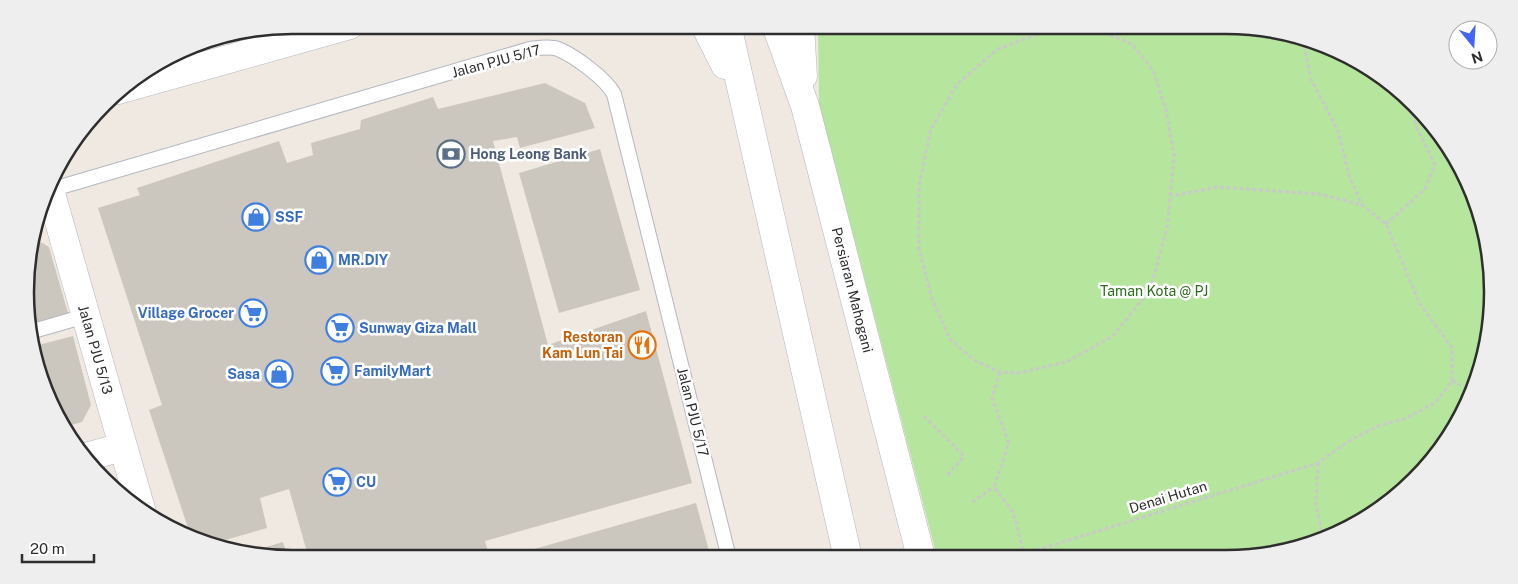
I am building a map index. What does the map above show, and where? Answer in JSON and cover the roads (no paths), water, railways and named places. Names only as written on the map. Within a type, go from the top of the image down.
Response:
[{"type":"main road","points":[[139,84],[318,34]]},
{"type":"main road","points":[[709,34],[744,108],[767,205]]},
{"type":"main road","points":[[729,34],[846,550]]},
{"type":"main road","name":"Persiaran Mahogani","points":[[779,34],[805,106],[919,550]]},
{"type":"main road","points":[[801,34],[805,106]]},
{"type":"main road","name":"Jalan PJU 5/13","points":[[52,196],[137,498]]},
{"type":"main road","points":[[92,455],[122,447]]},
{"type":"main road","points":[[836,550],[841,532]]},
{"type":"lane","name":"Jalan PJU 5/17","points":[[55,189],[530,49],[558,49],[609,84],[614,94],[727,550]]},
{"type":"lane","points":[[37,330],[85,316]]},
{"type":"place","name":"Hong Leong Bank","points":[[451,154]]},
{"type":"place","name":"SSF","points":[[256,217]]},
{"type":"place","name":"MR.DIY","points":[[319,260]]},
{"type":"place","name":"Village Grocer","points":[[253,313]]},
{"type":"place","name":"Sunway Giza Mall","points":[[340,328]]},
{"type":"place","name":"Restoran Kam Lun Tai","points":[[642,345]]},
{"type":"place","name":"FamilyMart","points":[[335,371]]},
{"type":"place","name":"Sasa","points":[[279,374]]},
{"type":"place","name":"CU","points":[[337,482]]},
{"type":"park label","name":"Taman Kota @ PJ","points":[[1154,291]]}]
